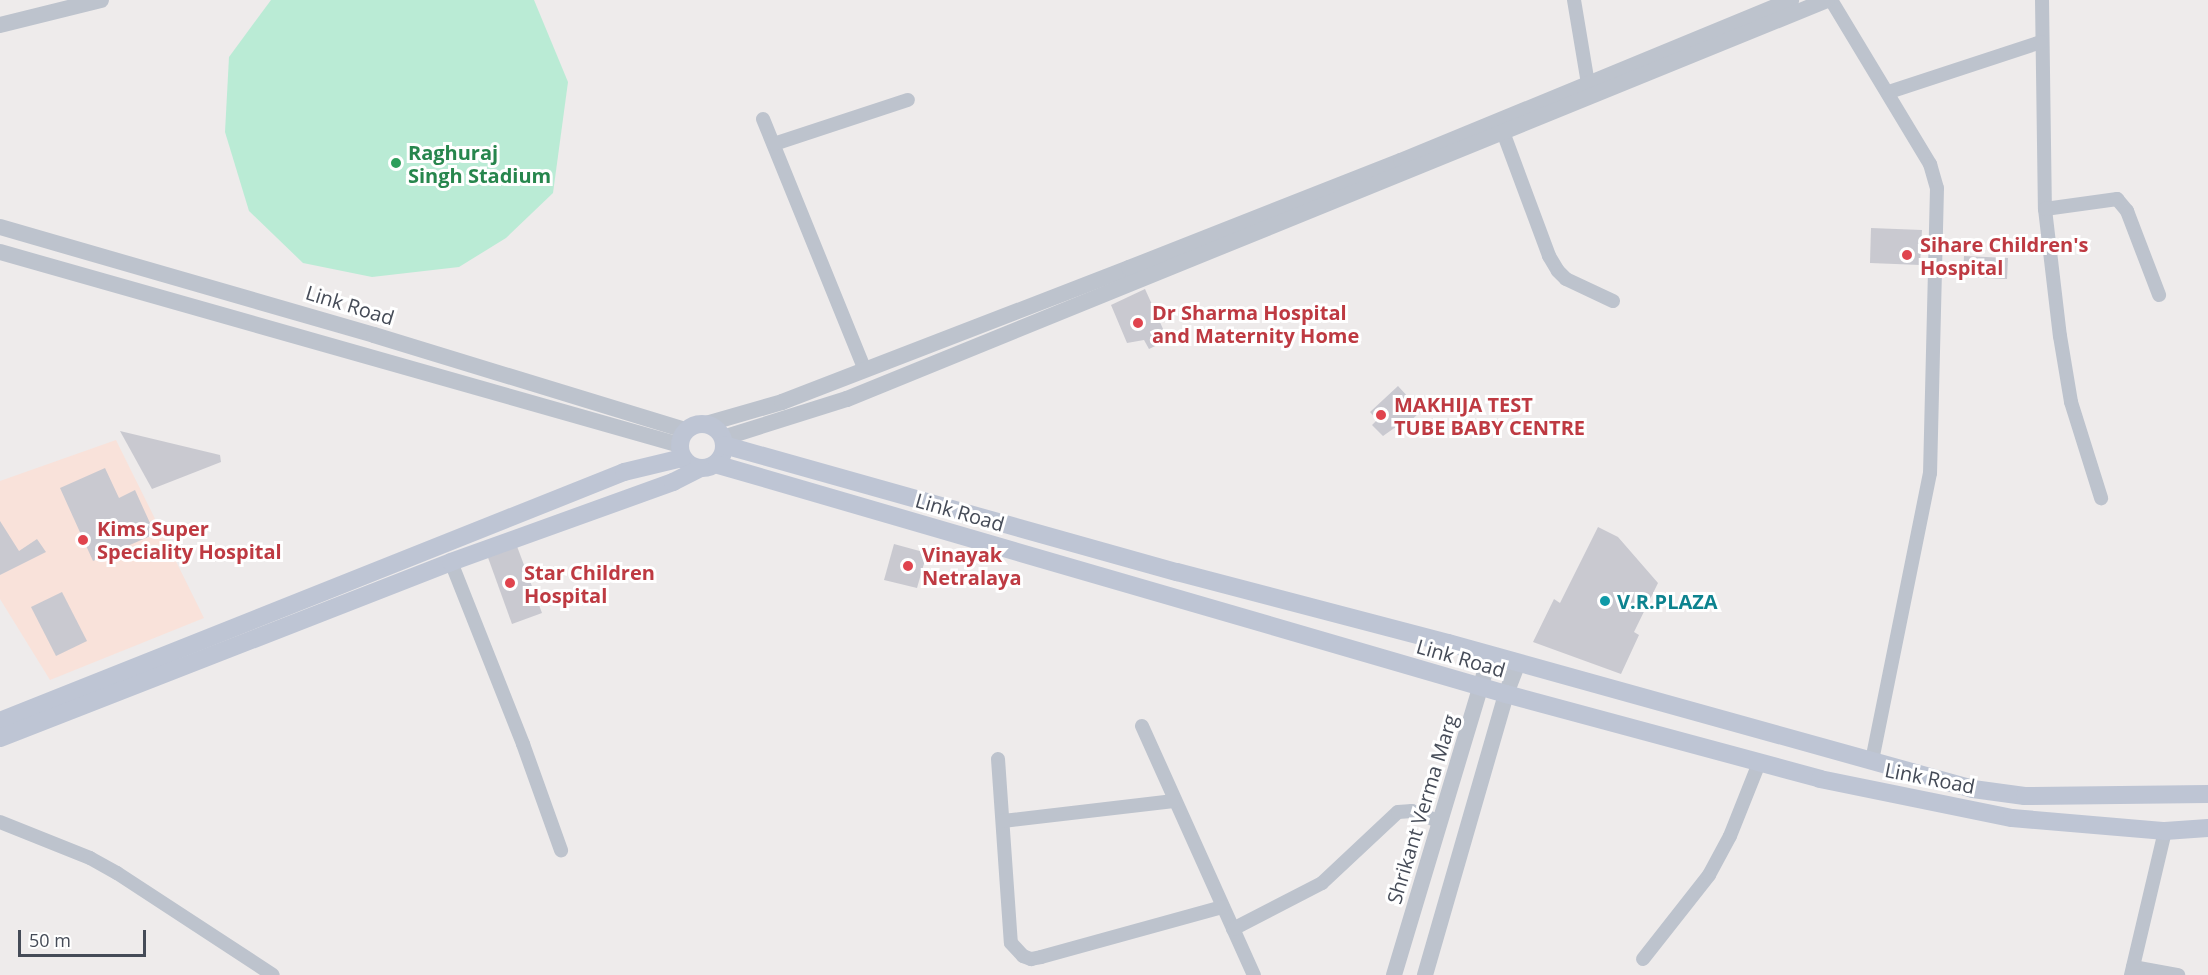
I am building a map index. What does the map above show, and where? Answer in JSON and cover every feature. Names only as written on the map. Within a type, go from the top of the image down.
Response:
[{"type":"main road","points":[[0,721],[624,472],[683,444],[692,426],[706,424],[713,426],[724,441],[723,452],[708,466],[673,482],[451,562],[0,738]]},
{"type":"main road","name":"Link Road","points":[[724,441],[1177,572],[1490,655],[1973,789],[2025,796],[2208,794]]},
{"type":"main road","points":[[683,444],[694,467],[708,466]]},
{"type":"main road","name":"Link Road","points":[[708,466],[1481,687],[1820,779],[2012,818],[2165,831],[2208,828]]},
{"type":"street","points":[[0,25],[101,0]]},
{"type":"street","points":[[1574,0],[1588,84]]},
{"type":"street","points":[[706,424],[782,402],[1151,260],[1791,0]]},
{"type":"street","points":[[724,441],[847,399],[1829,0],[1889,92],[1930,164],[1937,189],[1930,474],[1872,761]]},
{"type":"street","points":[[2042,0],[2045,209],[2060,336],[2071,402],[2101,498]]},
{"type":"street","points":[[1889,92],[2041,42]]},
{"type":"street","points":[[774,144],[908,100]]},
{"type":"street","points":[[764,119],[865,370]]},
{"type":"street","points":[[1503,132],[1553,264],[1566,279],[1613,301]]},
{"type":"street","points":[[2045,209],[2117,199],[2127,211],[2159,295]]},
{"type":"street","name":"Link Road","points":[[0,227],[363,332],[683,444]]},
{"type":"street","points":[[0,252],[683,444]]},
{"type":"street","points":[[451,562],[523,744],[561,850]]},
{"type":"street","name":"Shrikant Verma Marg","points":[[1394,975],[1490,655]]},
{"type":"street","points":[[1425,975],[1506,694],[1518,663]]},
{"type":"street","points":[[1142,726],[1254,975]]},
{"type":"street","points":[[998,759],[1011,943],[1023,956],[1031,959],[1041,957],[1222,907]]},
{"type":"street","points":[[1644,959],[1708,875],[1730,836],[1759,763]]},
{"type":"street","points":[[1002,821],[1174,801]]},
{"type":"street","points":[[1233,929],[1322,883],[1398,812],[1412,811],[1440,822]]},
{"type":"street","points":[[0,822],[90,858],[117,873],[273,975]]},
{"type":"street","points":[[2165,831],[2132,971],[2178,975]]},
{"type":"shaded area","name":"Kims Super Speciality Hospital","points":[[116,440],[204,618],[50,680],[0,599],[0,481]]},
{"type":"green space","name":"Raghuraj Singh Stadium","points":[[271,0],[534,0],[568,82],[553,193],[506,238],[459,267],[372,277],[303,263],[249,211],[225,132],[229,57]]},
{"type":"building","points":[[1871,228],[1922,230],[1920,265],[1870,263]]},
{"type":"building","points":[[1964,256],[2008,258],[2007,279],[1963,277]]},
{"type":"building","points":[[1145,289],[1168,340],[1149,349],[1144,340],[1127,343],[1111,305]]},
{"type":"building","points":[[1398,386],[1421,411],[1404,427],[1400,424],[1383,436],[1372,425],[1377,420],[1370,412]]},
{"type":"building","points":[[120,431],[220,455],[221,462],[152,489]]},
{"type":"building","points":[[105,468],[119,498],[135,490],[155,534],[93,561],[60,488]]},
{"type":"building","points":[[0,521],[19,551],[37,539],[46,552],[0,575]]},
{"type":"building","name":"V.R.PLAZA","points":[[1598,527],[1618,537],[1658,583],[1634,632],[1639,635],[1621,674],[1533,642],[1554,599],[1560,603]]},
{"type":"building","points":[[515,541],[542,613],[512,624],[486,552]]},
{"type":"building","points":[[894,544],[927,553],[917,588],[884,580]]},
{"type":"building","points":[[62,592],[87,641],[56,656],[31,607]]},
{"type":"place","name":"Raghuraj Singh Stadium","points":[[396,163]]},
{"type":"place","name":"Sihare Children's Hospital","points":[[1907,255]]},
{"type":"place","name":"Dr Sharma Hospital and Maternity Home","points":[[1138,323]]},
{"type":"place","name":"MAKHIJA TEST TUBE BABY CENTRE","points":[[1381,415]]},
{"type":"place","name":"Kims Super Speciality Hospital","points":[[83,540]]},
{"type":"place","name":"Vinayak Netralaya","points":[[908,566]]},
{"type":"place","name":"Star Children Hospital","points":[[510,583]]},
{"type":"place","name":"V.R.PLAZA","points":[[1605,601]]}]
